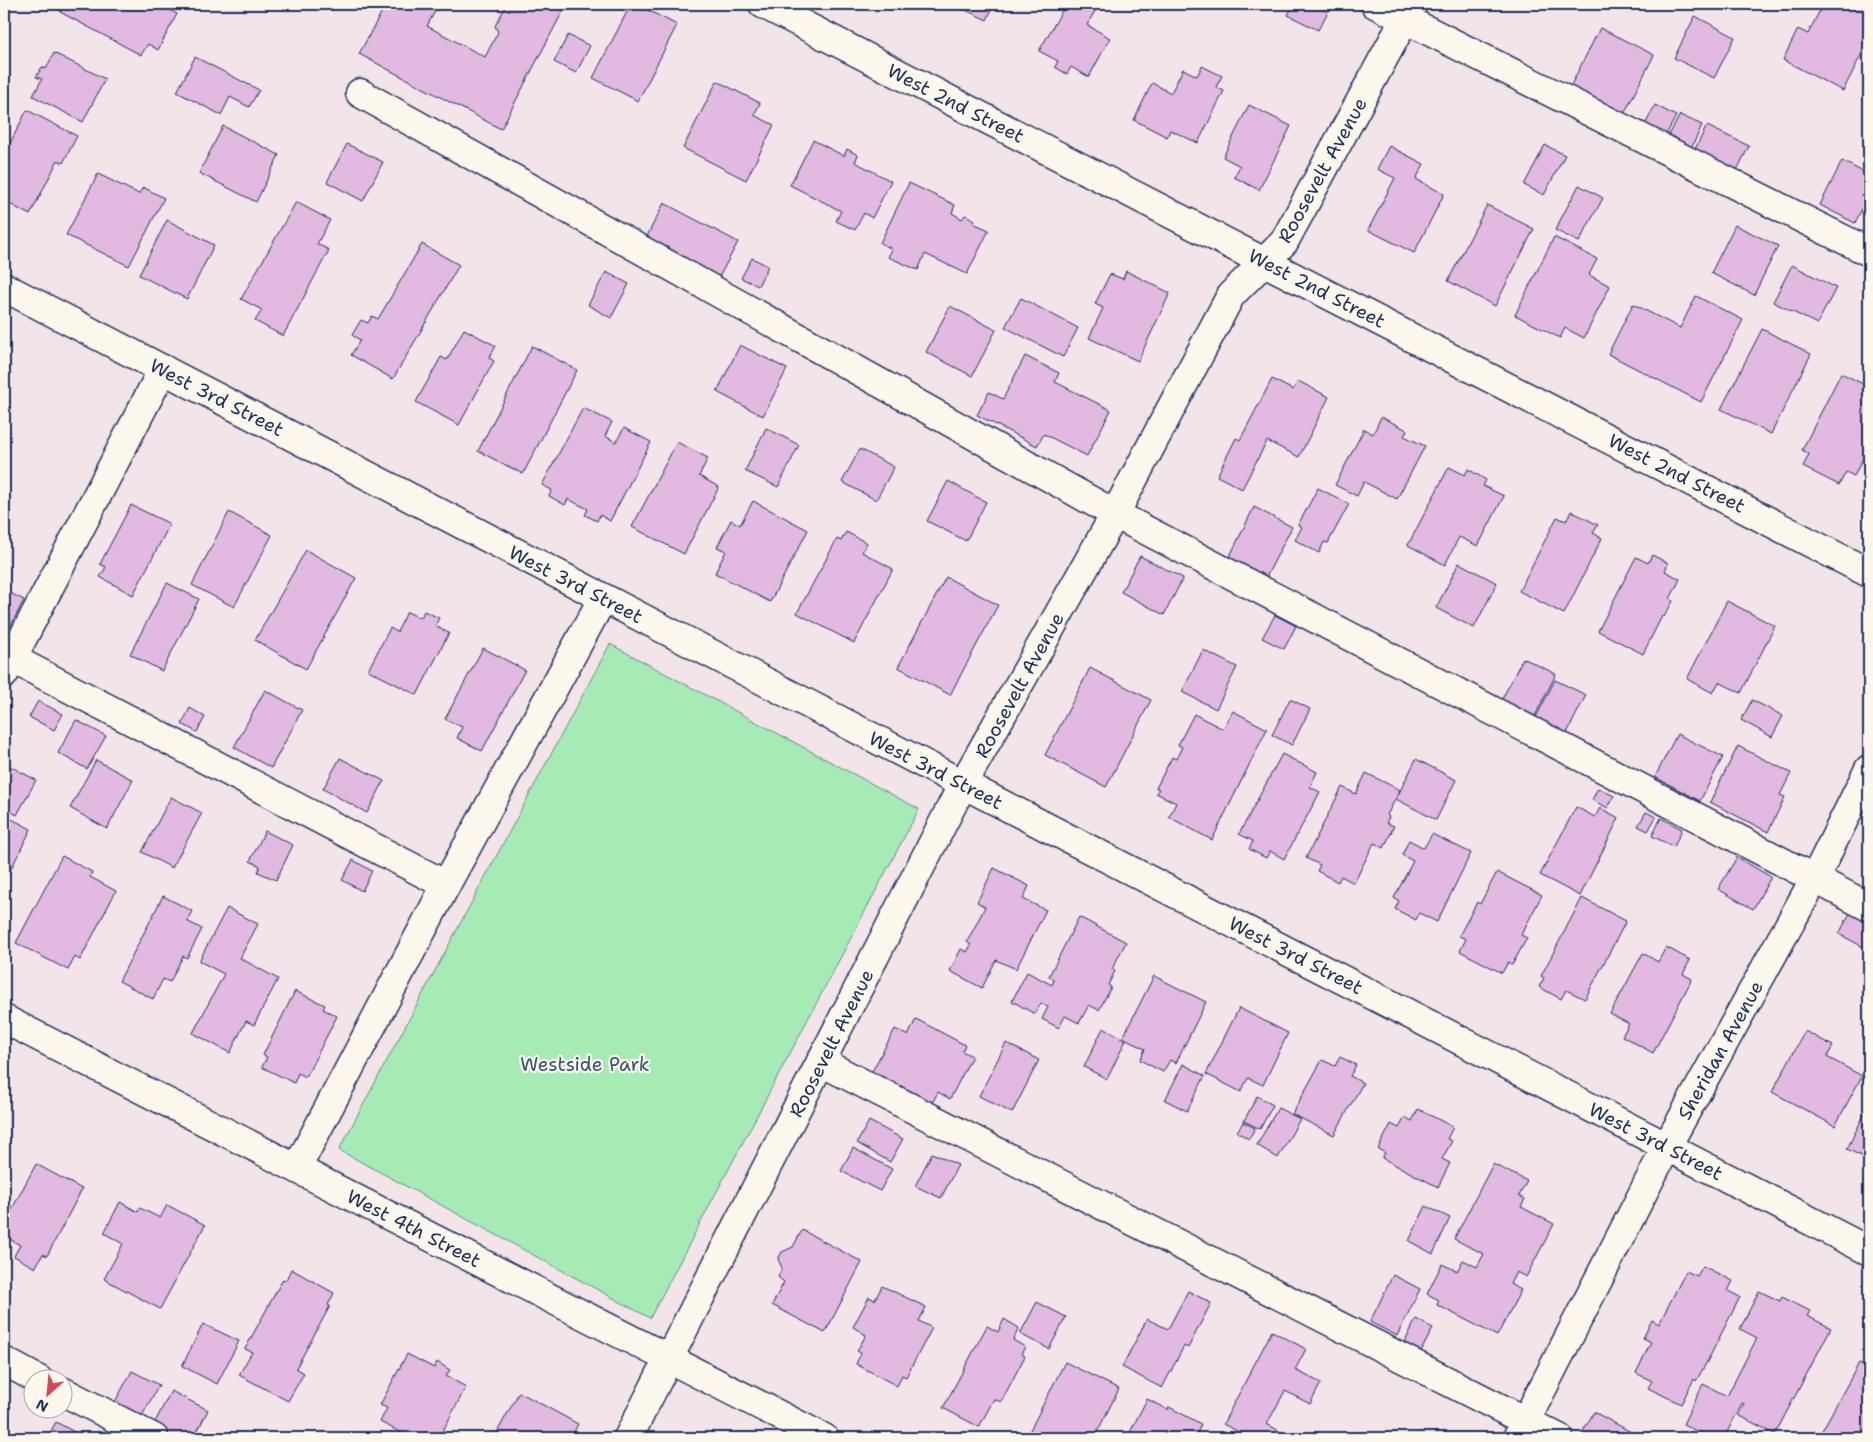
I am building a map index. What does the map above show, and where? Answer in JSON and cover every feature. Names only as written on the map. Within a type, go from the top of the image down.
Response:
[{"type":"street","name":"West 2nd Street","points":[[763,4],[1266,261],[1869,573]]},
{"type":"street","points":[[1375,4],[1409,11],[1869,252]]},
{"type":"street","name":"Roosevelt Avenue","points":[[628,1438],[964,784],[1115,514],[1231,295],[1284,242],[1409,11]]},
{"type":"street","points":[[360,93],[1115,514],[1869,907]]},
{"type":"street","name":"West 3rd Street","points":[[4,287],[1869,1251]]},
{"type":"street","points":[[163,369],[8,667],[446,885]]},
{"type":"street","points":[[297,1168],[446,885],[603,598]]},
{"type":"street","name":"Sheridan Avenue","points":[[1522,1430],[1667,1146],[1815,878],[1869,769]]},
{"type":"street","name":"West 4th Street","points":[[4,1020],[824,1438]]},
{"type":"street","points":[[821,1062],[1522,1430],[1559,1438]]},
{"type":"street","points":[[4,1361],[22,1370]]},
{"type":"street","points":[[72,1396],[154,1438]]},
{"type":"green space","name":"Westside Park","points":[[610,644],[919,809],[650,1318],[339,1150]]},
{"type":"building","points":[[64,4],[168,4],[166,8],[177,14],[158,50],[148,44],[141,55],[60,12]]},
{"type":"building","points":[[386,4],[439,4],[427,26],[485,57],[498,32],[495,26],[507,4],[560,4],[565,7],[501,129],[359,54]]},
{"type":"building","points":[[631,4],[636,4],[677,25],[638,101],[593,78]]},
{"type":"building","points":[[958,4],[994,4],[987,20],[957,6]]},
{"type":"building","points":[[1066,4],[1099,4],[1087,25],[1110,38],[1089,77],[1071,67],[1067,74],[1055,67],[1058,61],[1039,51]]},
{"type":"building","points":[[1294,4],[1312,4],[1328,12],[1318,30],[1288,15]]},
{"type":"building","points":[[1823,4],[1843,6],[1844,4],[1869,4],[1869,39],[1843,91],[1783,60],[1798,29],[1808,34]]},
{"type":"building","points":[[1695,16],[1735,37],[1714,78],[1674,58]]},
{"type":"building","points":[[1600,28],[1654,55],[1623,116],[1569,89]]},
{"type":"building","points":[[568,35],[590,46],[576,73],[554,62]]},
{"type":"building","points":[[54,53],[105,79],[83,122],[33,96],[42,79],[36,77],[42,67],[46,69]]},
{"type":"building","points":[[195,57],[259,90],[249,107],[230,97],[221,115],[177,92]]},
{"type":"building","points":[[1202,66],[1222,76],[1216,87],[1224,91],[1198,143],[1170,130],[1167,137],[1134,120],[1152,83],[1171,93],[1183,69],[1197,76]]},
{"type":"building","points":[[717,81],[760,103],[754,115],[774,125],[746,180],[683,148]]},
{"type":"building","points":[[1249,105],[1291,126],[1259,190],[1234,177],[1240,166],[1223,157]]},
{"type":"building","points":[[1655,105],[1676,116],[1665,137],[1644,127]]},
{"type":"building","points":[[27,110],[77,136],[63,163],[58,160],[30,215],[4,201],[4,155]]},
{"type":"building","points":[[1680,115],[1702,125],[1691,149],[1668,137]]},
{"type":"building","points":[[223,126],[279,155],[256,202],[199,173]]},
{"type":"building","points":[[1707,126],[1749,146],[1737,170],[1695,149]]},
{"type":"building","points":[[813,140],[844,156],[847,149],[858,155],[855,162],[891,181],[872,218],[864,213],[855,230],[836,221],[841,211],[790,185]]},
{"type":"building","points":[[347,144],[383,162],[363,201],[327,182]]},
{"type":"building","points":[[1545,145],[1565,155],[1544,195],[1524,185]]},
{"type":"building","points":[[1389,146],[1424,164],[1416,179],[1444,194],[1414,253],[1368,230],[1395,178],[1377,169]]},
{"type":"building","points":[[1842,161],[1869,175],[1869,195],[1855,223],[1820,205]]},
{"type":"building","points":[[98,174],[139,194],[143,187],[164,198],[129,266],[66,235]]},
{"type":"building","points":[[909,183],[955,205],[952,213],[962,219],[965,215],[975,220],[973,223],[989,230],[967,274],[925,254],[918,270],[888,257],[892,249],[880,243]]},
{"type":"building","points":[[1579,185],[1603,198],[1579,242],[1555,230]]},
{"type":"building","points":[[296,202],[330,220],[317,244],[329,250],[283,336],[255,321],[262,310],[241,299]]},
{"type":"building","points":[[664,203],[738,242],[719,277],[645,240]]},
{"type":"building","points":[[1487,205],[1534,229],[1495,306],[1448,281]]},
{"type":"building","points":[[167,220],[214,245],[187,299],[139,275]]},
{"type":"building","points":[[1735,225],[1778,246],[1754,295],[1711,273]]},
{"type":"building","points":[[1554,237],[1597,259],[1589,275],[1610,286],[1584,338],[1565,328],[1560,338],[1515,315]]},
{"type":"building","points":[[422,244],[459,265],[393,379],[351,355],[360,340],[352,335],[361,320],[368,323],[372,316],[378,319]]},
{"type":"building","points":[[752,258],[768,266],[758,286],[741,278]]},
{"type":"building","points":[[1792,265],[1836,288],[1817,324],[1773,302]]},
{"type":"building","points":[[1126,271],[1170,293],[1138,361],[1089,338],[1103,308],[1095,304],[1110,274],[1123,279]]},
{"type":"building","points":[[606,272],[629,284],[611,318],[588,305]]},
{"type":"building","points":[[1696,296],[1743,320],[1701,402],[1608,354],[1633,304],[1680,328]]},
{"type":"building","points":[[1021,298],[1078,328],[1063,357],[1005,327]]},
{"type":"building","points":[[950,306],[996,330],[972,376],[926,352]]},
{"type":"building","points":[[464,329],[496,346],[489,358],[494,361],[459,425],[416,402],[441,357],[447,360]]},
{"type":"building","points":[[1762,329],[1811,354],[1771,434],[1721,409]]},
{"type":"building","points":[[740,345],[787,369],[763,416],[717,392]]},
{"type":"building","points":[[532,346],[577,370],[523,474],[478,451]]},
{"type":"building","points":[[1025,356],[1059,373],[1055,382],[1111,410],[1087,456],[1044,434],[1037,446],[977,415],[989,392],[1003,399]]},
{"type":"building","points":[[1841,373],[1869,387],[1869,446],[1854,476],[1846,472],[1839,485],[1803,467],[1809,454],[1802,450]]},
{"type":"building","points":[[1272,379],[1293,390],[1298,381],[1329,397],[1299,457],[1267,441],[1242,489],[1217,476],[1236,438],[1240,440]]},
{"type":"building","points":[[583,408],[612,422],[605,436],[616,442],[624,428],[651,442],[610,521],[600,515],[597,521],[585,515],[588,509],[568,499],[565,505],[549,496],[552,490],[542,485]]},
{"type":"building","points":[[1381,417],[1407,430],[1404,436],[1425,446],[1397,499],[1364,482],[1357,496],[1335,485],[1364,429],[1373,434]]},
{"type":"building","points":[[766,428],[799,445],[778,487],[745,471]]},
{"type":"building","points":[[677,442],[708,458],[699,476],[719,487],[684,554],[632,527]]},
{"type":"building","points":[[860,449],[894,467],[876,500],[842,482]]},
{"type":"building","points":[[1449,467],[1465,475],[1468,469],[1486,480],[1483,486],[1504,496],[1478,546],[1459,537],[1445,565],[1408,545]]},
{"type":"building","points":[[948,481],[986,502],[966,541],[927,521]]},
{"type":"building","points":[[1318,488],[1349,504],[1328,543],[1324,542],[1319,553],[1295,540],[1302,527],[1298,525]]},
{"type":"building","points":[[753,501],[808,530],[770,602],[715,573],[726,551],[717,547],[731,520],[740,525]]},
{"type":"building","points":[[131,505],[170,524],[133,595],[100,577],[106,567],[100,564]]},
{"type":"building","points":[[1254,507],[1292,527],[1264,581],[1227,562]]},
{"type":"building","points":[[1571,511],[1598,525],[1593,533],[1602,538],[1564,614],[1519,591],[1557,517],[1566,521]]},
{"type":"building","points":[[229,512],[272,535],[234,607],[192,585]]},
{"type":"building","points":[[846,532],[867,543],[862,552],[893,569],[854,643],[797,613],[837,539],[841,541]]},
{"type":"building","points":[[306,550],[356,578],[306,669],[255,640]]},
{"type":"building","points":[[1652,555],[1668,563],[1665,571],[1680,579],[1670,599],[1673,601],[1664,617],[1662,616],[1643,654],[1598,631],[1636,557],[1648,563]]},
{"type":"building","points":[[1140,556],[1183,578],[1164,615],[1121,592]]},
{"type":"building","points":[[1459,563],[1497,583],[1474,628],[1436,608]]},
{"type":"building","points":[[946,577],[998,605],[950,695],[898,667]]},
{"type":"building","points":[[167,583],[199,599],[162,671],[130,654]]},
{"type":"building","points":[[4,590],[24,600],[4,639]]},
{"type":"building","points":[[1727,601],[1775,626],[1741,693],[1719,682],[1713,693],[1687,679]]},
{"type":"building","points":[[424,611],[439,618],[435,626],[449,633],[417,695],[368,670],[390,628],[397,632],[407,612],[421,618]]},
{"type":"building","points":[[1275,615],[1296,626],[1284,649],[1262,638]]},
{"type":"building","points":[[483,648],[525,670],[482,751],[457,738],[462,727],[445,719]]},
{"type":"building","points":[[1203,650],[1237,667],[1216,709],[1182,692]]},
{"type":"building","points":[[1523,658],[1556,674],[1532,722],[1499,705]]},
{"type":"building","points":[[1090,668],[1151,700],[1106,787],[1045,755]]},
{"type":"building","points":[[1555,680],[1586,695],[1566,735],[1535,719]]},
{"type":"building","points":[[265,690],[302,710],[271,768],[234,747]]},
{"type":"building","points":[[1290,699],[1310,709],[1292,745],[1272,735]]},
{"type":"building","points":[[1752,700],[1783,716],[1772,737],[1741,720]]},
{"type":"building","points":[[38,701],[63,714],[54,730],[29,717]]},
{"type":"building","points":[[190,708],[205,717],[197,732],[182,724]]},
{"type":"building","points":[[1233,711],[1267,729],[1212,840],[1169,817],[1176,803],[1156,793],[1159,789],[1156,788],[1172,757],[1176,759],[1182,747],[1178,745],[1194,714],[1223,729]]},
{"type":"building","points":[[76,720],[106,736],[87,769],[58,753]]},
{"type":"building","points":[[1677,734],[1723,757],[1700,801],[1655,777]]},
{"type":"building","points":[[1738,746],[1791,773],[1780,795],[1785,797],[1768,832],[1710,802]]},
{"type":"building","points":[[1282,754],[1317,772],[1310,787],[1320,792],[1284,859],[1270,851],[1266,858],[1249,849],[1253,841],[1239,834]]},
{"type":"building","points":[[340,758],[384,781],[367,813],[323,789]]},
{"type":"building","points":[[1416,759],[1456,780],[1436,820],[1396,799]]},
{"type":"building","points":[[96,760],[133,780],[107,829],[70,808]]},
{"type":"building","points":[[4,763],[36,780],[17,815],[4,808]]},
{"type":"building","points":[[1366,773],[1400,790],[1387,815],[1389,817],[1386,823],[1394,826],[1384,848],[1374,843],[1354,883],[1341,876],[1338,882],[1317,871],[1320,865],[1306,858],[1342,787],[1356,794]]},
{"type":"building","points":[[1598,788],[1614,796],[1608,808],[1592,800]]},
{"type":"building","points":[[171,797],[202,813],[172,868],[142,852]]},
{"type":"building","points":[[1576,807],[1595,817],[1600,808],[1619,818],[1580,896],[1540,875]]},
{"type":"building","points":[[1646,812],[1656,817],[1648,831],[1638,826]]},
{"type":"building","points":[[4,815],[31,829],[4,883]]},
{"type":"building","points":[[1661,818],[1682,829],[1674,847],[1652,836]]},
{"type":"building","points":[[265,831],[293,845],[276,880],[258,872],[260,866],[250,861]]},
{"type":"building","points":[[1432,834],[1471,853],[1437,922],[1419,913],[1416,920],[1395,909],[1399,901],[1394,898],[1413,861],[1402,855],[1409,840],[1424,848]]},
{"type":"building","points":[[62,856],[92,872],[90,877],[116,891],[80,960],[75,957],[68,970],[16,943]]},
{"type":"building","points":[[1737,857],[1771,877],[1753,909],[1718,889]]},
{"type":"building","points":[[353,860],[372,871],[362,891],[342,880]]},
{"type":"building","points":[[994,868],[1029,886],[1023,899],[1046,910],[1016,969],[996,960],[982,988],[950,971],[961,949],[967,952],[971,945],[967,942],[985,907],[977,902]]},
{"type":"building","points":[[1497,872],[1542,895],[1521,935],[1527,938],[1512,965],[1508,962],[1502,973],[1460,951],[1466,939],[1459,936],[1477,902],[1480,904]]},
{"type":"building","points":[[163,896],[192,911],[187,921],[202,929],[187,958],[183,956],[170,982],[163,979],[153,999],[119,981]]},
{"type":"building","points":[[1582,898],[1626,921],[1585,999],[1566,990],[1561,999],[1539,987],[1544,978],[1541,976]]},
{"type":"building","points":[[1853,907],[1869,916],[1869,950],[1839,934]]},
{"type":"building","points":[[227,908],[258,924],[240,958],[278,979],[254,1025],[246,1021],[230,1053],[193,1033],[224,974],[199,961]]},
{"type":"building","points":[[1079,917],[1126,942],[1112,969],[1115,971],[1108,985],[1111,987],[1099,1010],[1089,1005],[1079,1023],[1065,1016],[1059,1028],[1042,1019],[1048,1007],[1041,1003],[1035,1014],[1012,1001],[1027,972],[1052,985],[1054,980],[1049,976]]},
{"type":"building","points":[[1666,947],[1690,960],[1683,974],[1692,979],[1653,1053],[1622,1036],[1629,1024],[1610,1014],[1643,953],[1658,962]]},
{"type":"building","points":[[1154,976],[1206,1002],[1176,1063],[1170,1060],[1163,1072],[1140,1060],[1145,1049],[1123,1037]]},
{"type":"building","points":[[295,991],[325,1005],[323,1009],[337,1016],[306,1077],[298,1073],[294,1083],[262,1067],[267,1057],[263,1055]]},
{"type":"building","points":[[1239,1008],[1288,1033],[1263,1085],[1248,1078],[1241,1092],[1206,1074]]},
{"type":"building","points":[[916,1019],[965,1045],[962,1051],[972,1056],[950,1099],[938,1092],[930,1107],[870,1075],[895,1029],[908,1036]]},
{"type":"building","points":[[1103,1028],[1126,1040],[1107,1079],[1084,1067]]},
{"type":"building","points":[[1805,1031],[1833,1046],[1827,1057],[1862,1076],[1835,1126],[1772,1092]]},
{"type":"building","points":[[1006,1043],[1039,1060],[1012,1113],[979,1096]]},
{"type":"building","points":[[1340,1057],[1356,1065],[1350,1076],[1363,1083],[1334,1135],[1292,1114],[1322,1060],[1335,1066]]},
{"type":"building","points":[[1183,1064],[1205,1076],[1187,1111],[1165,1100]]},
{"type":"building","points":[[1257,1096],[1273,1105],[1260,1129],[1244,1121]]},
{"type":"building","points":[[1869,1105],[1869,1160],[1847,1149]]},
{"type":"building","points":[[1278,1108],[1300,1119],[1278,1158],[1257,1145]]},
{"type":"building","points":[[1418,1109],[1453,1127],[1447,1139],[1452,1141],[1442,1159],[1450,1163],[1438,1187],[1382,1158],[1385,1153],[1378,1149],[1391,1124],[1399,1128],[1405,1117],[1412,1121]]},
{"type":"building","points":[[869,1121],[903,1139],[890,1162],[857,1143]]},
{"type":"building","points":[[1243,1122],[1255,1128],[1249,1139],[1237,1132]]},
{"type":"building","points":[[853,1148],[892,1169],[880,1191],[841,1171]]},
{"type":"building","points":[[932,1153],[958,1165],[941,1198],[915,1186]]},
{"type":"building","points":[[36,1164],[82,1189],[47,1256],[43,1254],[35,1268],[14,1256],[20,1245],[4,1236],[4,1224]]},
{"type":"building","points":[[1493,1164],[1527,1181],[1519,1196],[1525,1199],[1521,1207],[1554,1224],[1526,1277],[1516,1272],[1510,1284],[1521,1290],[1497,1336],[1437,1305],[1439,1300],[1427,1294],[1442,1264],[1457,1271],[1463,1260],[1477,1267],[1484,1254],[1454,1239]]},
{"type":"building","points":[[120,1202],[138,1212],[140,1208],[160,1218],[167,1205],[205,1225],[160,1309],[104,1279],[123,1244],[104,1233]]},
{"type":"building","points":[[1426,1206],[1450,1218],[1433,1254],[1409,1241]]},
{"type":"building","points":[[802,1230],[862,1262],[825,1333],[772,1305],[784,1282],[778,1277],[782,1268],[778,1259],[782,1252],[793,1247]]},
{"type":"building","points":[[1703,1266],[1733,1281],[1728,1291],[1740,1297],[1708,1360],[1696,1381],[1694,1379],[1681,1404],[1648,1388],[1652,1381],[1636,1373],[1651,1342],[1643,1338],[1652,1320],[1659,1324],[1686,1271],[1697,1276]]},
{"type":"building","points":[[291,1269],[334,1293],[328,1305],[330,1306],[296,1368],[304,1373],[288,1401],[239,1375],[252,1352],[245,1349],[283,1279],[286,1280]]},
{"type":"building","points":[[1393,1275],[1420,1289],[1397,1336],[1370,1322]]},
{"type":"building","points":[[882,1286],[926,1307],[919,1321],[932,1328],[906,1377],[902,1375],[897,1386],[856,1364],[861,1353],[857,1351],[866,1335],[853,1327],[869,1297],[875,1300]]},
{"type":"building","points":[[1188,1291],[1211,1303],[1188,1348],[1184,1346],[1162,1388],[1122,1367],[1147,1319],[1168,1329]]},
{"type":"building","points":[[1759,1291],[1780,1301],[1782,1297],[1810,1311],[1807,1316],[1831,1328],[1775,1434],[1738,1415],[1744,1404],[1742,1403],[1724,1438],[1710,1438],[1683,1424],[1703,1384],[1727,1396],[1757,1338],[1740,1329]]},
{"type":"building","points":[[1037,1302],[1066,1317],[1049,1349],[1020,1334]]},
{"type":"building","points":[[1004,1319],[1019,1328],[1013,1340],[1025,1347],[1021,1354],[1025,1356],[1001,1402],[994,1399],[979,1427],[943,1408],[987,1326],[998,1332]]},
{"type":"building","points":[[1416,1319],[1433,1328],[1419,1355],[1402,1348]]},
{"type":"building","points":[[203,1324],[239,1341],[217,1384],[182,1366]]},
{"type":"building","points":[[1272,1331],[1306,1349],[1295,1370],[1321,1383],[1310,1404],[1285,1391],[1267,1424],[1288,1436],[1287,1438],[1251,1438],[1223,1424]]},
{"type":"building","points":[[407,1354],[434,1368],[437,1362],[450,1370],[446,1376],[466,1387],[439,1438],[412,1438],[380,1422],[387,1408],[380,1405]]},
{"type":"building","points":[[1869,1357],[1869,1438],[1818,1438],[1859,1363],[1865,1366]]},
{"type":"building","points":[[1065,1362],[1119,1389],[1094,1438],[1026,1438]]},
{"type":"building","points":[[132,1371],[159,1385],[138,1423],[111,1409]]},
{"type":"building","points":[[171,1391],[208,1410],[194,1438],[166,1438],[151,1430]]},
{"type":"building","points":[[519,1392],[578,1424],[571,1438],[494,1438]]},
{"type":"building","points":[[1147,1399],[1168,1410],[1169,1407],[1201,1424],[1195,1438],[1127,1438]]},
{"type":"building","points":[[1594,1412],[1631,1432],[1627,1438],[1579,1438]]},
{"type":"building","points":[[56,1422],[80,1435],[78,1438],[47,1438]]}]
